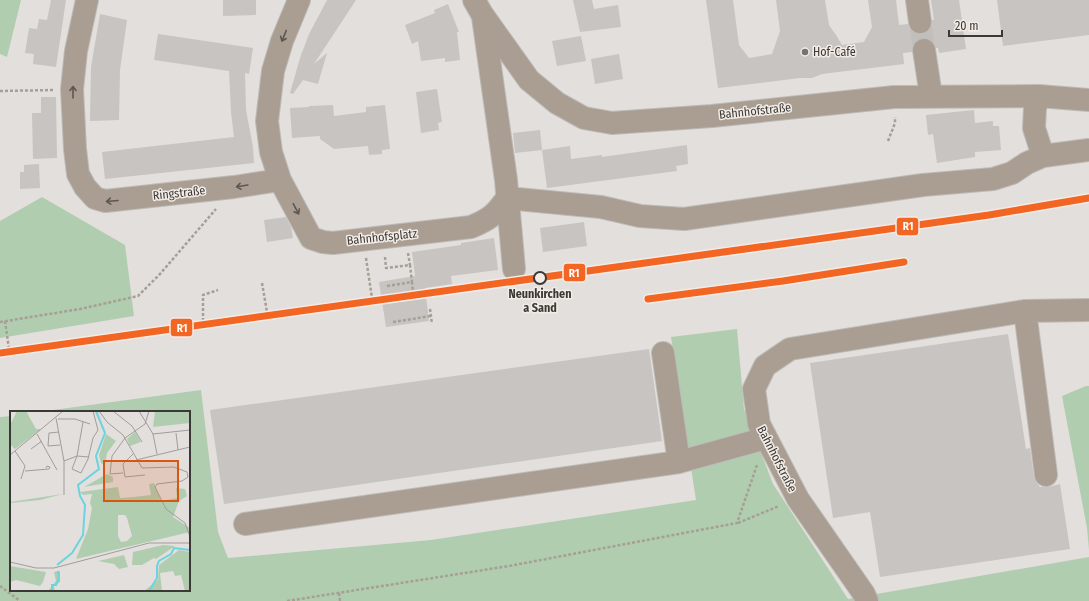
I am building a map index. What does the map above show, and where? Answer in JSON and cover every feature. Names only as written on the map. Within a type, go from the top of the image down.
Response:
[{"type":"street","name":"Ringstraße","points":[[87,0],[76,51],[72,89],[75,149],[78,174],[85,187],[95,198],[105,201],[234,187],[280,180]]},
{"type":"street","points":[[280,180],[271,152],[267,121],[273,71],[282,41],[299,0]]},
{"type":"street","points":[[917,0],[920,22]]},
{"type":"street","points":[[478,7],[506,180],[514,269]]},
{"type":"street","name":"Bahnhofstraße","points":[[478,7],[529,80],[557,103],[584,118],[612,123],[712,116],[894,97],[1039,96],[1089,100]]},
{"type":"street","points":[[924,50],[931,96]]},
{"type":"street","points":[[1039,96],[1035,108],[1034,128],[1043,156]]},
{"type":"street","points":[[507,198],[601,207],[640,216],[684,219],[923,185],[994,179],[1012,173],[1027,163],[1043,156],[1089,150]]},
{"type":"street","name":"Bahnhofsplatz","points":[[280,180],[311,238],[323,242],[333,243],[471,227],[487,220],[497,212],[507,198]]},
{"type":"street","name":"Bahnhofstraße","points":[[867,601],[864,594],[798,498],[758,424],[754,389],[764,366],[790,349],[1025,311],[1089,310]]},
{"type":"street","points":[[1025,311],[1046,475]]},
{"type":"street","points":[[663,353],[679,462]]},
{"type":"street","points":[[244,524],[679,462],[766,438]]},
{"type":"path","points":[[0,91],[72,89]]},
{"type":"path","points":[[888,141],[895,123]]},
{"type":"path","points":[[0,322],[80,309],[138,296],[160,274],[234,187]]},
{"type":"path","points":[[365,251],[372,298]]},
{"type":"path","points":[[408,255],[414,292]]},
{"type":"path","points":[[386,268],[410,266]]},
{"type":"path","points":[[387,286],[412,282]]},
{"type":"path","points":[[262,283],[267,312]]},
{"type":"path","points":[[203,321],[203,295],[218,290]]},
{"type":"path","points":[[430,309],[432,324]]},
{"type":"path","points":[[393,322],[431,316]]},
{"type":"path","points":[[5,321],[9,349]]},
{"type":"path","points":[[737,523],[766,438]]},
{"type":"path","points":[[287,601],[510,566],[737,523],[798,498]]},
{"type":"path","points":[[0,586],[20,601]]},
{"type":"path","points":[[339,593],[340,601]]},
{"type":"green space","points":[[0,0],[21,0],[7,57],[0,54]]},
{"type":"green space","points":[[42,197],[125,245],[134,316],[0,338],[0,221]]},
{"type":"green space","points":[[737,329],[744,409],[773,484],[848,599],[1089,557],[1089,601],[0,601],[0,417],[10,416],[10,591],[190,591],[190,411],[45,411],[201,390],[218,532],[228,558],[431,540],[696,500],[671,337]]},
{"type":"green space","points":[[1089,386],[1089,550],[1087,528],[1062,396]]},
{"type":"building","points":[[51,0],[66,0],[56,67],[33,64],[34,54],[25,53],[29,28],[37,29],[39,19],[47,20]]},
{"type":"building","points":[[223,0],[256,0],[256,15],[223,16]]},
{"type":"building","points":[[327,0],[356,0],[314,64],[327,53],[318,84],[303,80],[293,94],[290,93],[300,58],[309,34]]},
{"type":"building","points":[[573,0],[592,0],[594,9],[618,5],[621,27],[580,32]]},
{"type":"building","points":[[706,0],[733,0],[739,45],[749,58],[772,54],[780,31],[776,0],[825,0],[829,25],[842,45],[864,42],[872,27],[868,0],[896,0],[899,25],[908,24],[910,30],[921,34],[928,32],[932,26],[932,20],[934,20],[931,0],[959,0],[966,49],[939,53],[938,48],[936,48],[933,42],[928,38],[922,38],[916,41],[913,45],[912,52],[903,53],[904,64],[822,74],[812,78],[800,78],[718,88]]},
{"type":"building","points":[[997,0],[1089,0],[1089,35],[1003,46]]},
{"type":"building","points":[[448,4],[459,32],[457,32],[460,60],[445,62],[445,58],[421,61],[418,41],[412,44],[405,25],[435,13],[434,10]]},
{"type":"building","points":[[100,14],[127,20],[120,70],[119,120],[90,121],[91,67]]},
{"type":"building","points":[[158,34],[253,48],[249,74],[245,73],[246,110],[253,147],[254,163],[105,179],[102,152],[234,137],[229,71],[154,60]]},
{"type":"building","points":[[581,36],[586,61],[557,66],[552,41]]},
{"type":"building","points":[[619,54],[623,79],[595,84],[591,59]]},
{"type":"building","points":[[437,89],[442,122],[438,123],[439,130],[421,133],[416,92]]},
{"type":"building","points":[[41,97],[56,97],[57,158],[33,159],[32,113],[41,113]]},
{"type":"building","points":[[333,105],[334,116],[366,112],[366,107],[385,105],[390,149],[382,150],[382,154],[369,155],[368,146],[334,149],[320,139],[320,136],[292,138],[290,108]]},
{"type":"building","points":[[974,110],[975,123],[993,121],[993,126],[999,126],[1001,150],[975,152],[975,157],[937,163],[933,134],[928,135],[926,115]]},
{"type":"building","points":[[540,130],[542,150],[515,153],[513,133]]},
{"type":"building","points":[[687,145],[688,164],[676,166],[677,171],[547,188],[542,150],[570,146],[571,159],[602,155],[602,157]]},
{"type":"building","points":[[39,164],[40,188],[20,189],[20,172],[24,172],[24,165]]},
{"type":"building","points":[[286,217],[291,227],[293,238],[267,242],[264,220]]},
{"type":"building","points":[[584,222],[587,246],[543,252],[540,228]]},
{"type":"building","points":[[494,238],[498,270],[451,276],[452,284],[425,288],[429,321],[386,327],[379,282],[415,276],[412,252],[461,245],[461,243]]},
{"type":"building","points":[[1008,334],[1026,449],[1030,448],[1034,477],[1040,487],[1060,484],[1070,549],[880,577],[870,512],[833,518],[810,363]]},
{"type":"building","points":[[649,349],[662,441],[224,504],[210,410]]},
{"type":"tunnel","points":[[920,22],[924,50]]},
{"type":"transit line","name":"R1","points":[[0,353],[989,215],[1089,198]]},
{"type":"transit line","name":"R1","points":[[648,299],[783,281],[904,262]]},
{"type":"place","name":"Hof-Café","points":[[805,52]]},
{"type":"place","name":"Neunkirchen a Sand","points":[[540,278]]}]
